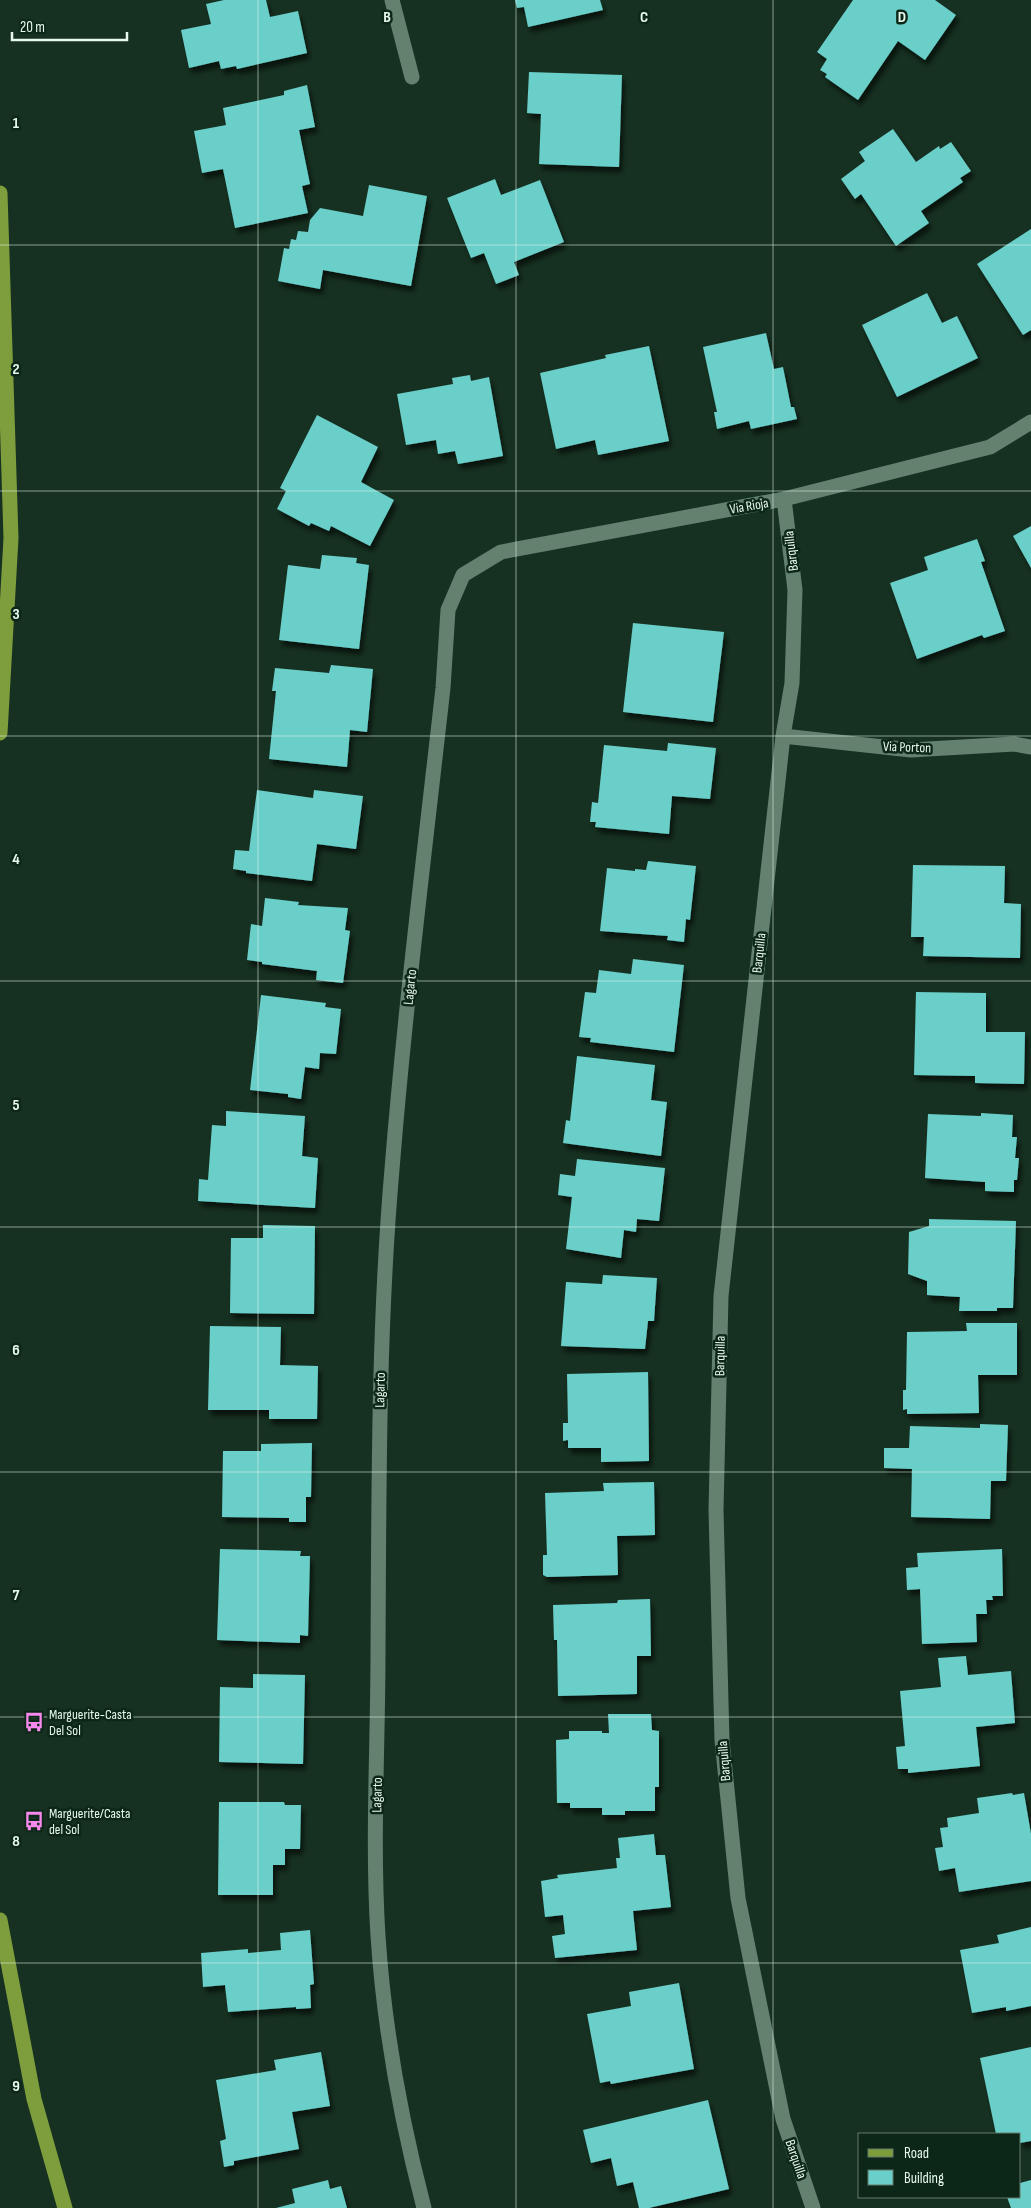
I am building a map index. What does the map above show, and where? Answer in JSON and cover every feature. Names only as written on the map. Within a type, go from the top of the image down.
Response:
[{"type":"main road","points":[[0,193],[11,538],[0,733]]},
{"type":"main road","points":[[0,1920],[34,2099],[66,2208]]},
{"type":"street","points":[[392,0],[412,77]]},
{"type":"street","name":"Via Rioja","points":[[463,575],[501,552],[784,499],[990,447],[1031,422]]},
{"type":"street","name":"Barquilla","points":[[784,499],[795,590],[792,683],[783,736],[722,1296],[716,1510],[722,1740],[738,1898],[783,2119],[813,2208]]},
{"type":"street","name":"Lagarto","points":[[424,2208],[414,2171],[389,2031],[378,1935],[376,1825],[381,1351],[392,1170],[443,688],[448,610],[463,575]]},
{"type":"street","name":"Via Porton","points":[[783,736],[911,750],[1014,744],[1031,747]]},
{"type":"building","points":[[224,0],[266,0],[270,17],[298,11],[307,53],[237,69],[236,66],[221,69],[219,61],[189,68],[181,30],[211,24],[206,4]]},
{"type":"building","points":[[515,0],[600,0],[603,10],[528,27],[524,7],[517,8]]},
{"type":"building","points":[[853,0],[935,0],[956,15],[925,60],[898,41],[858,100],[825,77],[827,74],[820,70],[827,59],[817,52]]},
{"type":"building","points":[[529,72],[622,75],[619,167],[539,164],[541,114],[527,113]]},
{"type":"building","points":[[307,85],[315,127],[299,130],[310,184],[302,186],[308,213],[235,228],[223,169],[202,173],[194,131],[226,125],[223,108],[284,95],[284,91]]},
{"type":"building","points":[[893,129],[916,162],[939,146],[940,149],[951,142],[971,171],[960,178],[963,182],[921,211],[929,223],[896,246],[861,194],[855,199],[841,179],[865,161],[859,152]]},
{"type":"building","points":[[495,179],[501,195],[540,180],[564,242],[514,262],[519,275],[496,284],[484,253],[471,258],[447,198]]},
{"type":"building","points":[[369,185],[427,196],[411,286],[323,270],[320,289],[278,281],[284,248],[289,249],[291,239],[296,240],[298,231],[308,232],[310,220],[320,208],[363,216]]},
{"type":"building","points":[[1031,229],[1031,330],[1023,335],[977,264]]},
{"type":"building","points":[[927,293],[942,323],[957,316],[978,358],[897,397],[862,325]]},
{"type":"building","points":[[766,333],[774,369],[783,367],[791,407],[794,407],[797,419],[751,429],[749,421],[717,429],[714,412],[717,412],[703,347]]},
{"type":"building","points":[[649,346],[669,441],[598,455],[595,440],[556,449],[540,373],[606,358],[605,355]]},
{"type":"building","points":[[470,375],[471,381],[489,377],[503,456],[458,464],[455,451],[438,454],[436,440],[406,445],[397,394],[453,384],[452,378]]},
{"type":"building","points":[[317,415],[378,447],[361,482],[394,500],[370,546],[331,526],[329,531],[311,523],[309,526],[277,509],[286,491],[280,488]]},
{"type":"building","points":[[1031,526],[1031,568],[1013,536]]},
{"type":"building","points":[[977,539],[985,561],[981,562],[1005,631],[984,638],[982,635],[917,659],[890,583],[928,570],[924,557]]},
{"type":"building","points":[[322,555],[357,558],[356,563],[369,565],[359,649],[279,640],[288,565],[320,569]]},
{"type":"building","points":[[633,623],[724,632],[713,722],[623,712]]},
{"type":"building","points":[[331,665],[373,669],[367,732],[350,730],[347,767],[269,759],[276,691],[272,691],[275,668],[329,673]]},
{"type":"building","points":[[668,743],[716,748],[710,799],[672,796],[669,834],[595,827],[596,822],[590,822],[592,802],[598,803],[604,745],[667,751]]},
{"type":"building","points":[[257,790],[313,798],[314,790],[363,796],[356,849],[317,844],[312,881],[246,873],[246,871],[233,869],[235,850],[249,851]]},
{"type":"building","points":[[648,861],[696,866],[690,920],[686,919],[684,942],[667,940],[668,936],[600,931],[607,868],[635,871],[635,869],[646,870]]},
{"type":"building","points":[[913,865],[1005,866],[1004,903],[1021,904],[1020,958],[923,956],[924,937],[911,937]]},
{"type":"building","points":[[265,898],[299,902],[298,905],[348,908],[345,930],[350,931],[343,983],[316,980],[317,971],[262,964],[262,962],[247,960],[251,924],[262,926]]},
{"type":"building","points":[[633,959],[684,965],[674,1052],[590,1042],[591,1038],[579,1037],[585,992],[596,993],[599,970],[631,974]]},
{"type":"building","points":[[916,992],[986,993],[986,1032],[1025,1032],[1024,1084],[975,1083],[975,1076],[914,1075]]},
{"type":"building","points":[[261,995],[326,1003],[325,1007],[341,1009],[336,1054],[320,1053],[319,1069],[305,1067],[301,1099],[288,1097],[288,1094],[250,1090]]},
{"type":"building","points":[[577,1056],[655,1065],[651,1100],[667,1102],[661,1156],[563,1143],[566,1120],[570,1121]]},
{"type":"building","points":[[226,1111],[305,1116],[302,1156],[318,1158],[315,1208],[198,1201],[199,1179],[208,1180],[212,1125],[226,1126]]},
{"type":"building","points":[[981,1113],[1013,1115],[1012,1137],[1017,1137],[1015,1158],[1019,1158],[1017,1180],[1014,1180],[1014,1192],[985,1191],[985,1182],[925,1178],[928,1114],[981,1116]]},
{"type":"building","points":[[577,1159],[665,1168],[659,1221],[637,1219],[636,1232],[624,1230],[621,1258],[566,1249],[572,1197],[558,1195],[560,1174],[575,1176]]},
{"type":"building","points":[[929,1219],[1016,1221],[1013,1308],[997,1308],[997,1311],[959,1311],[960,1297],[927,1295],[927,1281],[908,1274],[909,1232],[929,1226]]},
{"type":"building","points":[[263,1225],[315,1226],[314,1314],[230,1313],[231,1238],[263,1238]]},
{"type":"building","points":[[603,1275],[657,1278],[654,1321],[648,1321],[645,1349],[561,1346],[566,1282],[602,1284]]},
{"type":"building","points":[[966,1323],[1017,1323],[1017,1375],[978,1375],[979,1413],[907,1414],[907,1409],[903,1410],[903,1390],[906,1390],[907,1332],[967,1331]]},
{"type":"building","points":[[210,1326],[281,1327],[280,1365],[318,1366],[317,1419],[269,1419],[269,1410],[208,1410]]},
{"type":"building","points":[[648,1372],[649,1461],[601,1462],[601,1448],[568,1448],[568,1440],[563,1441],[563,1423],[568,1423],[567,1374]]},
{"type":"building","points":[[980,1424],[1008,1425],[1006,1481],[991,1481],[990,1519],[911,1517],[912,1469],[884,1468],[884,1448],[909,1448],[910,1426],[980,1428]]},
{"type":"building","points":[[312,1443],[311,1497],[306,1497],[306,1522],[289,1522],[289,1518],[222,1517],[223,1451],[261,1451],[261,1444]]},
{"type":"building","points":[[654,1482],[655,1535],[617,1536],[618,1575],[547,1577],[543,1575],[543,1555],[547,1555],[545,1493],[604,1491],[603,1483]]},
{"type":"building","points":[[220,1549],[301,1551],[300,1556],[310,1556],[308,1636],[300,1635],[300,1643],[217,1640]]},
{"type":"building","points":[[1002,1549],[1003,1596],[992,1596],[993,1600],[986,1600],[987,1614],[976,1614],[977,1642],[922,1644],[920,1589],[907,1590],[906,1568],[918,1567],[917,1553]]},
{"type":"building","points":[[650,1599],[651,1656],[637,1656],[637,1694],[558,1696],[557,1640],[554,1640],[553,1605],[617,1603],[618,1600]]},
{"type":"building","points":[[966,1656],[968,1675],[1011,1671],[1015,1723],[976,1727],[980,1766],[908,1773],[908,1769],[898,1769],[896,1747],[905,1746],[900,1691],[941,1687],[938,1658]]},
{"type":"building","points":[[253,1674],[305,1675],[303,1764],[219,1762],[220,1687],[253,1688]]},
{"type":"building","points":[[608,1714],[651,1714],[652,1730],[659,1731],[659,1787],[655,1787],[655,1811],[625,1811],[625,1815],[602,1815],[602,1808],[570,1808],[570,1803],[557,1803],[556,1740],[569,1739],[569,1731],[602,1731],[602,1733],[609,1733]]},
{"type":"building","points":[[1012,1793],[1013,1795],[1024,1793],[1031,1834],[1031,1881],[959,1892],[955,1868],[939,1871],[935,1848],[943,1847],[940,1828],[948,1827],[947,1818],[979,1813],[977,1798]]},
{"type":"building","points":[[219,1802],[284,1802],[285,1805],[301,1805],[300,1849],[285,1849],[285,1865],[273,1865],[273,1895],[218,1895]]},
{"type":"building","points":[[654,1834],[656,1855],[665,1855],[671,1907],[633,1911],[637,1950],[555,1958],[552,1936],[565,1934],[563,1915],[545,1917],[541,1881],[558,1878],[557,1875],[617,1868],[616,1858],[620,1858],[618,1838]]},
{"type":"building","points":[[1031,1927],[1031,2006],[1006,2011],[1006,2007],[972,2013],[960,1950],[999,1943],[997,1935]]},
{"type":"building","points":[[310,1930],[314,1984],[310,1985],[311,2008],[296,2009],[296,2007],[228,2012],[225,1985],[203,1987],[201,1953],[248,1949],[248,1953],[281,1950],[280,1933]]},
{"type":"building","points":[[679,1983],[694,2069],[611,2084],[610,2081],[600,2083],[587,2014],[631,2006],[629,1992]]},
{"type":"building","points":[[1031,2047],[1031,2141],[1021,2143],[1021,2133],[996,2133],[980,2058]]},
{"type":"building","points":[[321,2052],[330,2106],[292,2112],[299,2149],[234,2161],[234,2165],[224,2167],[220,2141],[226,2139],[216,2080],[276,2070],[274,2060]]},
{"type":"building","points":[[708,2100],[729,2189],[649,2208],[639,2208],[633,2182],[617,2186],[611,2158],[591,2163],[583,2130]]},
{"type":"building","points":[[328,2180],[330,2189],[341,2186],[347,2208],[276,2208],[295,2203],[292,2189]]},
{"type":"building","points":[[1031,2180],[1031,2208],[1011,2208],[1007,2198],[1021,2198],[1021,2183]]},
{"type":"place","name":"Marguerite-Casta Del Sol","points":[[34,1722]]},
{"type":"place","name":"Marguerite/Casta del Sol","points":[[34,1821]]}]
